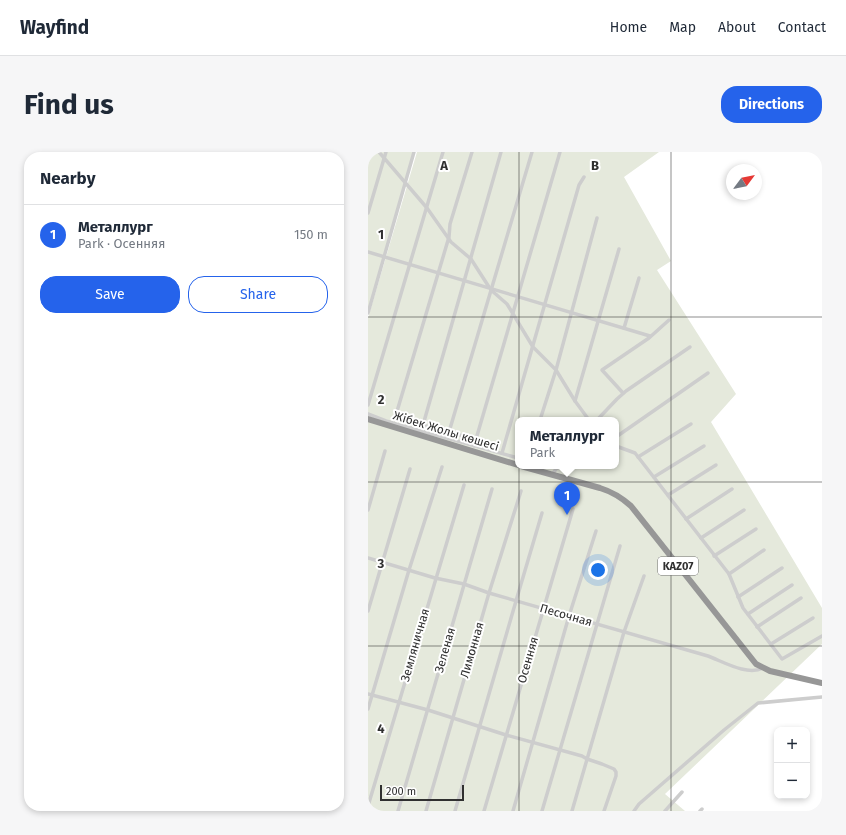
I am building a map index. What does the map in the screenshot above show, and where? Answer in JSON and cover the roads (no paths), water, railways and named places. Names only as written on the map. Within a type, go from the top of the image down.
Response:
[{"type":"highway","name":"Жібек Жолы көшесі","points":[[368,419],[515,464]]},
{"type":"highway","name":"KAZ07","points":[[531,469],[600,488],[622,497],[754,661],[770,671],[822,683]]},
{"type":"street","points":[[379,152],[428,208],[451,242],[472,259],[491,289],[507,304],[533,347],[556,370],[575,401],[588,417]]},
{"type":"street","points":[[368,213],[386,152]]},
{"type":"street","points":[[368,313],[414,152]]},
{"type":"street","points":[[368,405],[428,208],[443,152]]},
{"type":"street","points":[[472,152],[450,224],[449,237],[395,418],[475,439]]},
{"type":"street","points":[[423,425],[472,259],[501,152]]},
{"type":"street","points":[[449,432],[532,152]]},
{"type":"street","points":[[474,446],[560,152]]},
{"type":"street","points":[[502,453],[579,185],[584,177]]},
{"type":"street","points":[[541,417],[556,370],[597,218]]},
{"type":"street","points":[[575,401],[619,248]]},
{"type":"street","points":[[368,252],[650,336]]},
{"type":"street","points":[[624,328],[639,278]]},
{"type":"street","points":[[623,393],[602,370],[650,336],[669,320]]},
{"type":"street","points":[[600,417],[623,393],[690,347]]},
{"type":"street","points":[[619,435],[708,373]]},
{"type":"street","points":[[368,414],[386,421],[515,457]]},
{"type":"street","points":[[638,457],[691,424]]},
{"type":"street","points":[[654,478],[704,446]]},
{"type":"street","points":[[619,447],[635,453],[686,518],[729,574],[743,608],[782,659],[822,636]]},
{"type":"street","points":[[368,510],[385,451]]},
{"type":"street","points":[[668,495],[716,465]]},
{"type":"street","points":[[368,709],[370,695],[442,467]]},
{"type":"street","points":[[368,611],[410,469]]},
{"type":"street","points":[[552,475],[556,469]]},
{"type":"street","name":"Земляничная","points":[[368,806],[464,485]]},
{"type":"street","points":[[686,518],[732,489]]},
{"type":"street","name":"Зеленая","points":[[398,811],[492,490]]},
{"type":"street","name":"Лимонная","points":[[426,811],[489,593],[521,491]]},
{"type":"street","name":"Осенняя","points":[[484,811],[573,509]]},
{"type":"street","points":[[701,538],[744,510]]},
{"type":"street","points":[[455,811],[542,513]]},
{"type":"street","points":[[714,556],[756,528]]},
{"type":"street","points":[[513,811],[569,616],[596,531]]},
{"type":"street","points":[[542,811],[596,623],[620,546]]},
{"type":"street","points":[[729,574],[764,550]]},
{"type":"street","name":"Песочная","points":[[368,558],[435,578],[464,584],[543,609],[708,656],[740,668],[756,671],[763,668]]},
{"type":"street","points":[[738,597],[782,568]]},
{"type":"street","points":[[572,811],[624,632],[644,576]]},
{"type":"street","points":[[748,614],[792,585]]},
{"type":"street","points":[[757,627],[801,598]]},
{"type":"street","points":[[771,644],[813,618]]},
{"type":"street","points":[[370,695],[428,710],[452,719],[559,749],[582,756],[614,769],[616,776],[604,811]]},
{"type":"street","points":[[634,811],[645,799],[724,730],[758,703],[822,697]]},
{"type":"street","points":[[665,811],[682,792]]},
{"type":"place","name":"Металлург","points":[[567,515]]}]
